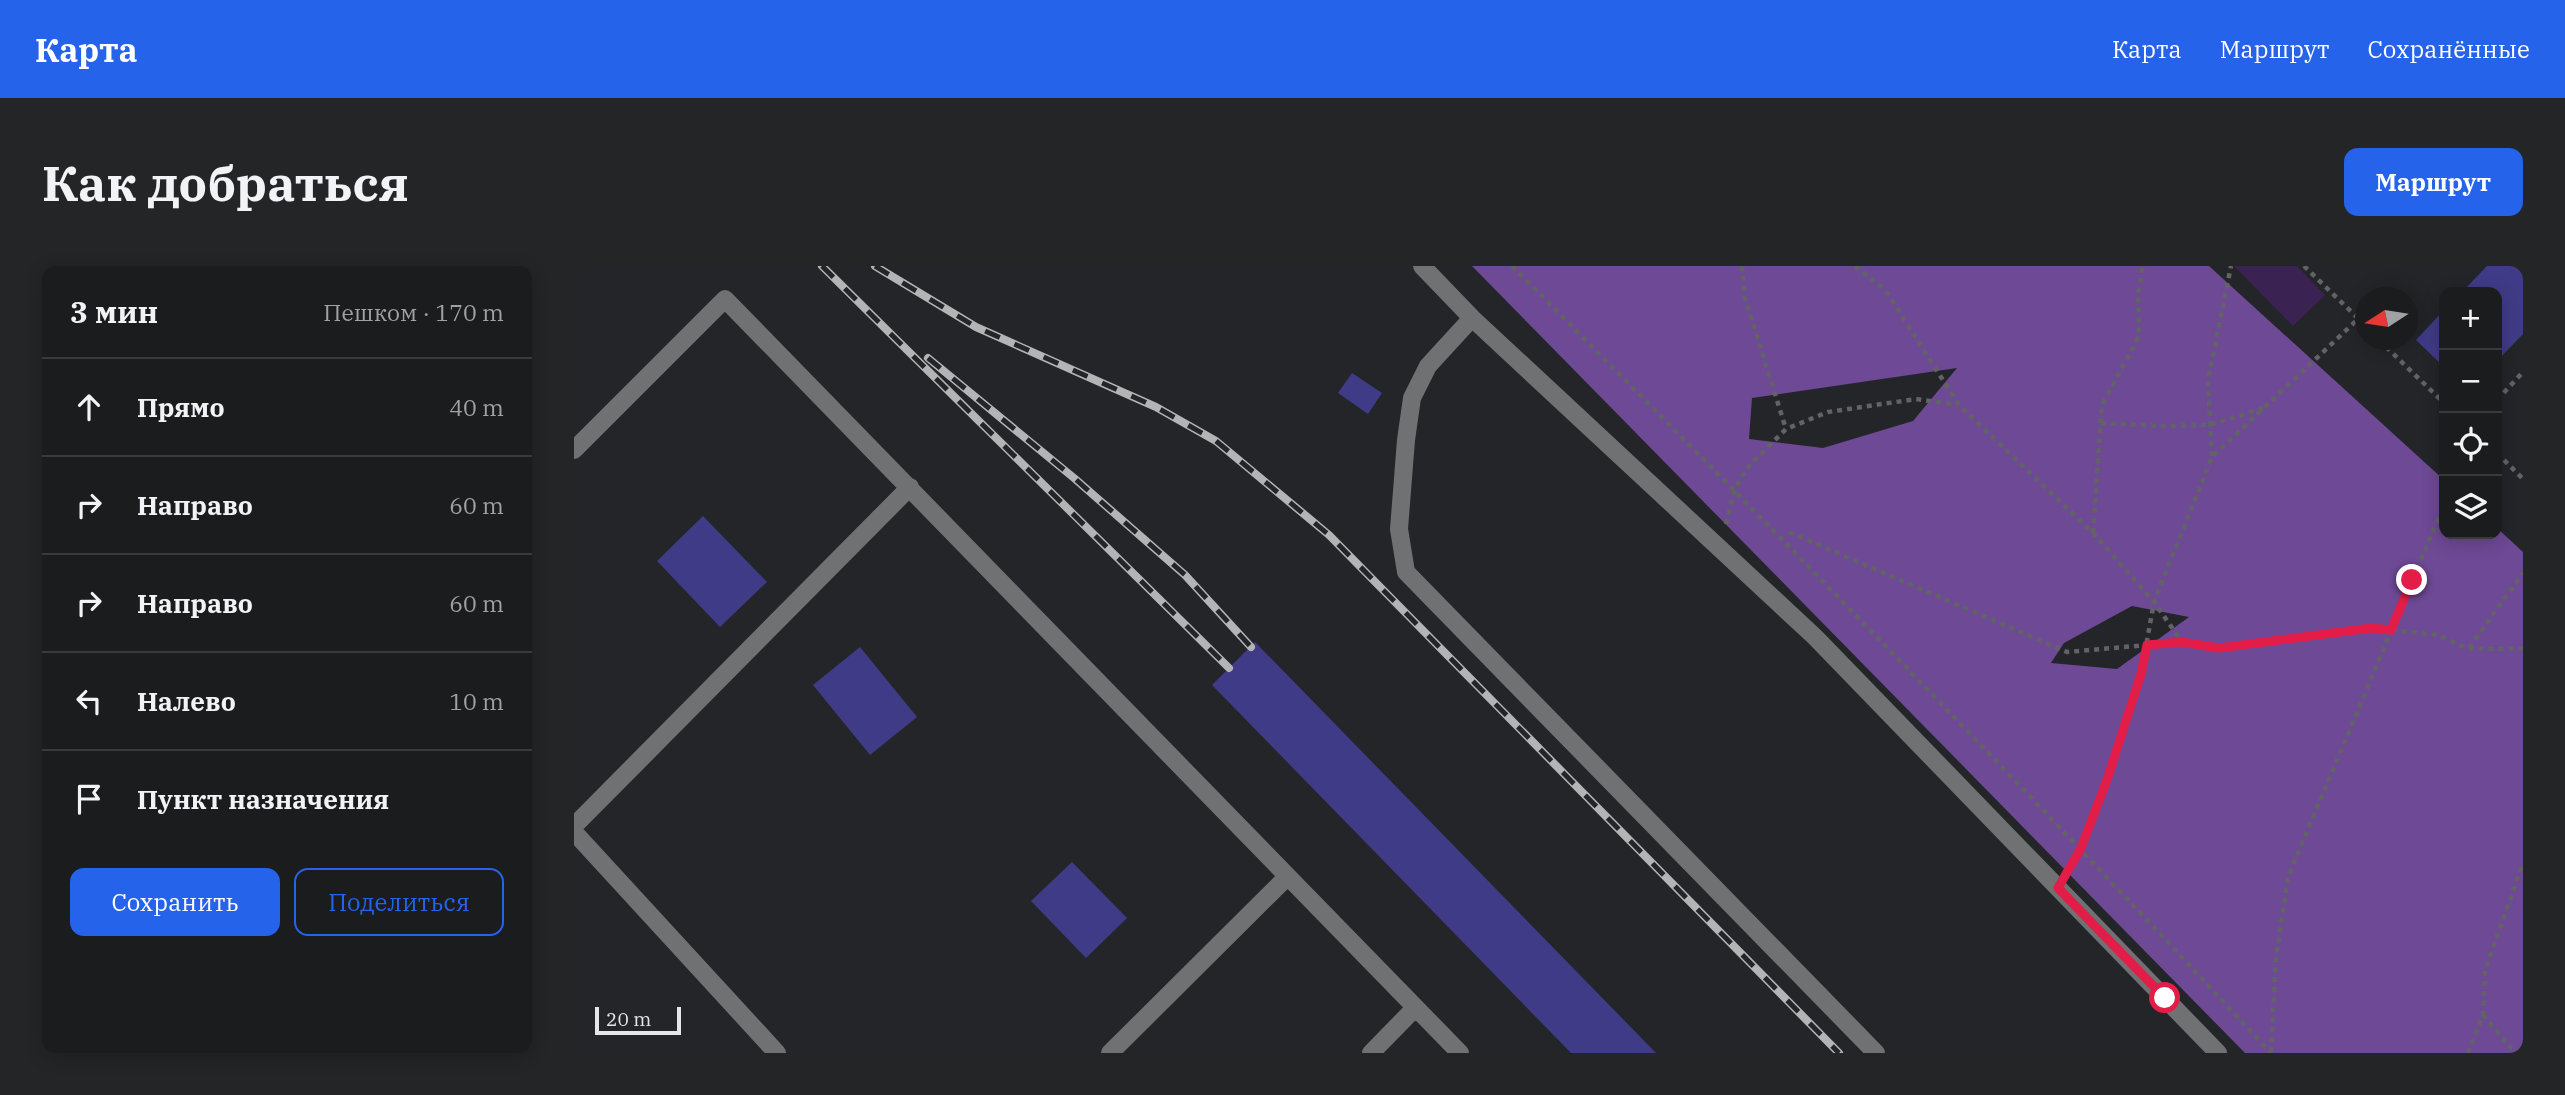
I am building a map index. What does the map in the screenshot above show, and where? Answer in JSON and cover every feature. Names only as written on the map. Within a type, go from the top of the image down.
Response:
[{"type":"street","points":[[1422,266],[1472,318],[1815,637],[2218,1053]]},
{"type":"street","points":[[574,450],[725,299],[1460,1053]]},
{"type":"street","points":[[1472,318],[1427,366],[1412,398],[1399,529],[1406,572],[1876,1053]]},
{"type":"street","points":[[777,1053],[574,829],[910,487]]},
{"type":"street","points":[[1110,1053],[1287,877]]},
{"type":"street","points":[[1371,1053],[1415,1008]]},
{"type":"path","points":[[1512,266],[1735,490],[2081,848],[2271,1053]]},
{"type":"path","points":[[1742,266],[1744,295],[1786,429]]},
{"type":"path","points":[[1855,266],[1885,290],[1959,405],[2093,533],[2154,602],[2182,642]]},
{"type":"path","points":[[2093,533],[2102,405],[2139,336],[2138,294],[2143,266]]},
{"type":"path","points":[[2212,457],[2208,381],[2231,266]]},
{"type":"path","points":[[2304,266],[2355,315]]},
{"type":"path","points":[[2058,888],[2081,848],[2108,777],[2141,674],[2154,602],[2212,457],[2355,321]]},
{"type":"path","points":[[2389,350],[2439,398]]},
{"type":"path","points":[[2502,395],[2523,372]]},
{"type":"path","points":[[1719,548],[1735,490],[1746,469],[1786,429],[1828,412],[1916,399],[1959,405]]},
{"type":"path","points":[[2101,423],[2210,425],[2264,408]]},
{"type":"path","points":[[2502,458],[2523,479]]},
{"type":"path","points":[[2271,1053],[2276,957],[2288,877],[2439,517]]},
{"type":"path","points":[[1789,532],[2067,652],[2182,642],[2219,648],[2371,628],[2438,635],[2468,649],[2523,649]]},
{"type":"path","points":[[2468,649],[2523,573]]},
{"type":"path","points":[[2468,1053],[2483,1015],[2486,970],[2523,863]]},
{"type":"path","points":[[2483,1015],[2511,1048],[2521,1053]]},
{"type":"shaded area","points":[[1472,266],[2209,266],[2439,475],[2439,539],[2502,539],[2502,533],[2523,552],[2523,1053],[2245,1053]],"holes":[[[1957,368],[1913,421],[1823,448],[1749,439],[1752,398]],[[2132,606],[2189,617],[2117,669],[2051,663],[2064,643]]]},
{"type":"shaded area","points":[[2234,266],[2297,266],[2325,295],[2293,326]]},
{"type":"building","points":[[2487,266],[2523,266],[2523,334],[2502,356],[2502,287],[2467,287]]},
{"type":"building","points":[[2439,315],[2439,362],[2418,342],[2418,338]]},
{"type":"building","points":[[1352,373],[1382,393],[1368,414],[1338,393]]},
{"type":"building","points":[[703,516],[767,582],[720,627],[657,561]]},
{"type":"building","points":[[1255,642],[1656,1053],[1571,1053],[1212,685]]},
{"type":"building","points":[[860,647],[917,717],[870,755],[813,685]]},
{"type":"building","points":[[1072,862],[1127,918],[1086,958],[1031,901]]},
{"type":"railway","points":[[822,266],[1229,668]]},
{"type":"railway","points":[[875,266],[976,327],[1156,407],[1216,441],[1329,535],[1839,1053]]},
{"type":"railway","points":[[928,358],[1074,478],[1185,575],[1251,647]]},
{"type":"route","points":[[2165,998],[2058,888],[2081,848],[2108,777],[2141,674],[2147,645],[2182,642],[2219,648],[2371,628],[2391,630],[2412,580]]}]
